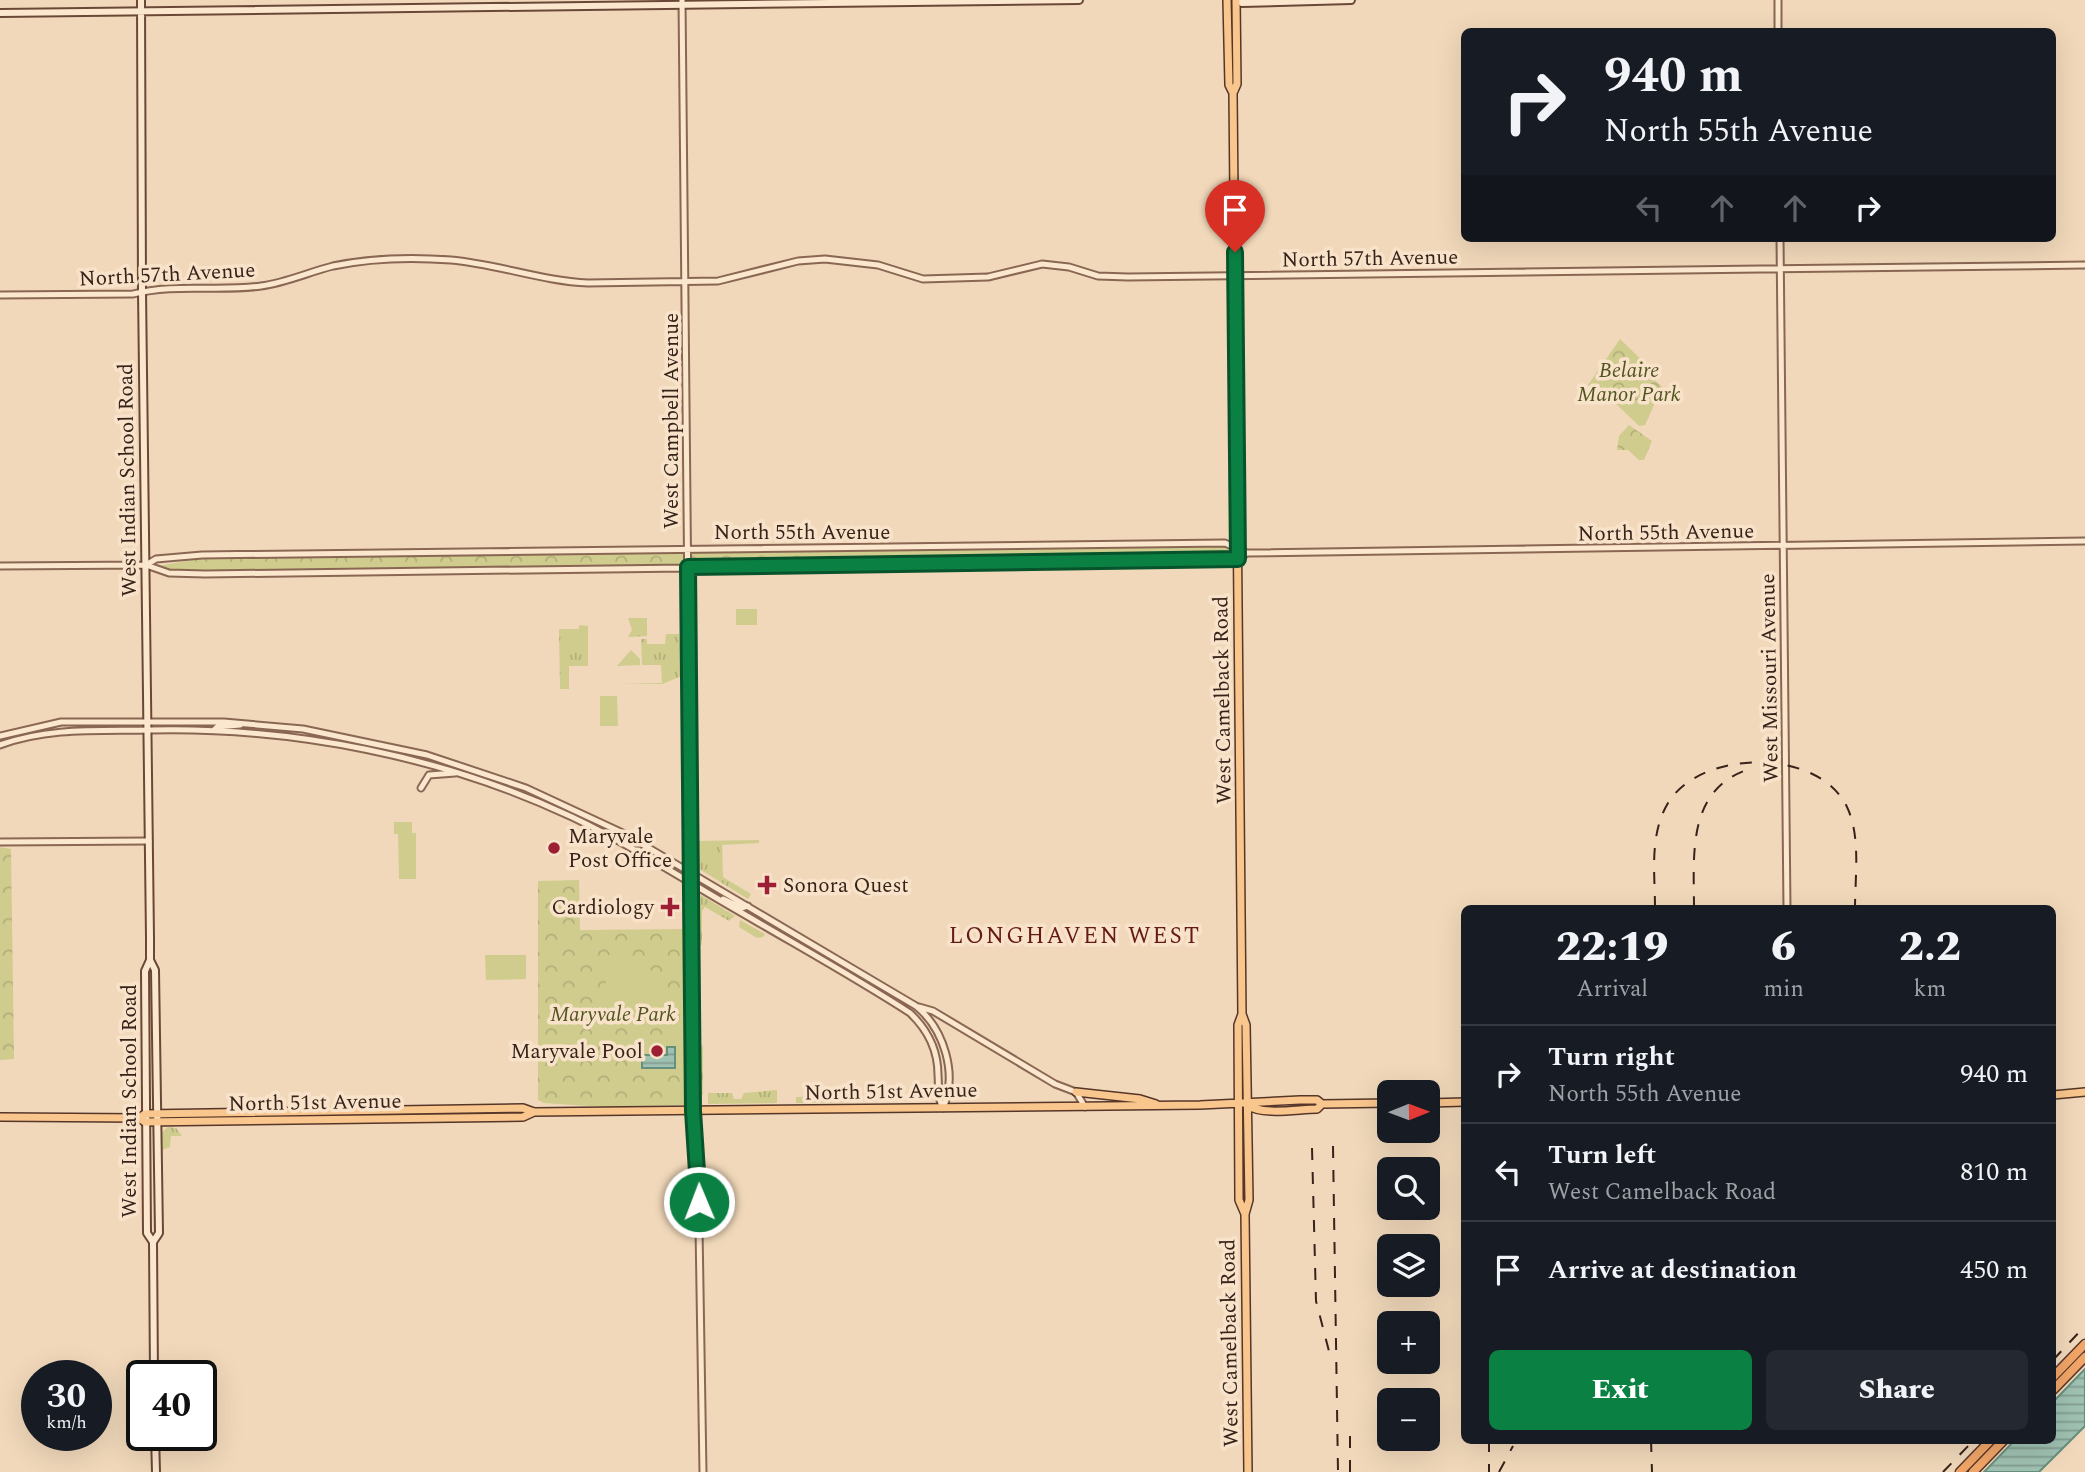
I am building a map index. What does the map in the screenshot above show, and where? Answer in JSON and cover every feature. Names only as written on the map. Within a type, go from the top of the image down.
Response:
[{"type":"highway","points":[[2056,1374],[2085,1344]]},
{"type":"highway","points":[[2056,1388],[2085,1357]]},
{"type":"highway","points":[[1960,1472],[1987,1444]]},
{"type":"highway","points":[[1973,1472],[2000,1444]]},
{"type":"main road","name":"West Indian School Road","points":[[141,0],[150,960],[145,971],[143,1118],[147,1233],[153,1242],[154,1360]]},
{"type":"main road","points":[[0,13],[682,2],[1079,0]]},
{"type":"main road","name":"West Camelback Road","points":[[1227,0],[1229,85],[1233,93]]},
{"type":"main road","points":[[1237,0],[1242,3],[1351,0]]},
{"type":"main road","name":"West Camelback Road","points":[[1237,0],[1237,84],[1233,93],[1242,1014],[1238,1025],[1243,1105],[1239,1200],[1245,1214],[1248,1472]]},
{"type":"main road","name":"West Indian School Road","points":[[150,960],[155,970],[159,1233],[153,1242]]},
{"type":"main road","points":[[1076,1092],[1140,1099],[1160,1106]]},
{"type":"main road","points":[[2056,1095],[2085,1092]]},
{"type":"main road","name":"North 51st Avenue","points":[[0,1117],[523,1116],[534,1112],[1243,1105],[1254,1101],[1300,1100],[1317,1100],[1322,1104],[1377,1103]]},
{"type":"main road","points":[[1440,1102],[1461,1102]]},
{"type":"main road","points":[[155,1451],[156,1472]]},
{"type":"street","points":[[1778,0],[1778,28]]},
{"type":"street","name":"West Campbell Avenue","points":[[682,2],[693,1111],[698,1167],[703,1472]]},
{"type":"street","name":"West Missouri Avenue","points":[[1780,242],[1787,905]]},
{"type":"street","name":"North 57th Avenue","points":[[0,295],[134,294],[153,288],[263,286],[335,266],[415,259],[522,270],[566,282],[730,280],[798,261],[825,259],[878,265],[923,279],[980,278],[1042,264],[1069,267],[1098,276],[2085,265]]},
{"type":"street","name":"North 55th Avenue","points":[[1247,553],[2085,541]]},
{"type":"street","name":"North 55th Avenue","points":[[146,565],[156,559],[202,555],[1225,542],[1238,546]]},
{"type":"street","points":[[1238,546],[1247,553],[1238,559]]},
{"type":"street","name":"North 55th Avenue","points":[[0,566],[146,565],[169,573],[205,574],[1238,559]]},
{"type":"street","points":[[0,736],[53,723],[148,721],[247,724],[370,741],[469,767],[583,813],[691,872],[916,1006],[933,1011],[1055,1084],[1076,1092],[1085,1107]]},
{"type":"street","points":[[214,731],[217,727],[247,724]]},
{"type":"street","points":[[0,745],[49,732],[148,730],[214,731],[320,741],[457,773],[570,816],[641,852],[903,1009],[919,1022],[936,1052],[938,1099],[943,1108]]},
{"type":"street","points":[[421,788],[429,775],[457,773]]},
{"type":"street","points":[[0,842],[149,841]]},
{"type":"street","points":[[713,897],[742,908],[748,906]]},
{"type":"street","points":[[771,920],[772,931]]},
{"type":"street","points":[[916,1006],[936,1027],[944,1045],[948,1090],[943,1108]]},
{"type":"green space","name":"Belaire Manor Park","points":[[1620,339],[1658,376],[1655,380],[1662,387],[1645,425],[1639,426],[1612,400],[1588,385]]},
{"type":"green space","points":[[1643,380],[1649,382],[1649,394],[1643,396],[1637,394],[1635,388],[1637,382]]},
{"type":"green space","points":[[1629,425],[1652,441],[1644,460],[1639,460],[1628,450],[1617,450],[1619,436]]},
{"type":"green space","points":[[1221,545],[1230,548],[1227,558],[210,571],[169,570],[158,566],[202,558]]},
{"type":"green space","points":[[736,609],[757,609],[757,625],[736,625]]},
{"type":"green space","points":[[628,618],[647,618],[647,636],[628,637],[632,630]]},
{"type":"green space","points":[[579,625],[588,626],[588,666],[569,666],[569,689],[560,689],[559,629],[579,629]]},
{"type":"green space","points":[[666,634],[679,634],[682,676],[662,684],[620,684],[662,683],[661,665],[642,665],[641,639],[647,639],[647,644],[665,644]]},
{"type":"green space","points":[[631,650],[640,659],[640,665],[617,666]]},
{"type":"green space","points":[[600,696],[617,696],[618,726],[600,726]]},
{"type":"green space","points":[[394,822],[412,822],[412,833],[416,833],[416,879],[399,879],[398,834],[394,834]]},
{"type":"green space","points":[[759,840],[759,843],[722,845],[723,877],[751,894],[748,899],[696,867],[698,841]]},
{"type":"green space","points":[[0,847],[11,849],[14,1059],[0,1060]]},
{"type":"green space","name":"Maryvale Park","points":[[579,880],[580,930],[686,929],[686,1105],[604,1107],[544,1103],[538,1100],[538,881]]},
{"type":"green space","points":[[701,895],[735,916],[729,921],[705,907],[702,911],[702,945],[696,944],[697,897]]},
{"type":"green space","points":[[740,920],[765,934],[757,938],[739,927]]},
{"type":"green space","points":[[485,955],[526,955],[526,979],[486,980]]},
{"type":"green space","points":[[607,955],[635,960],[653,973],[663,994],[665,1022],[607,1022],[604,1019]]},
{"type":"green space","name":"Maryvale Pool","points":[[682,1041],[682,1075],[633,1072],[633,1042]]},
{"type":"green space","points":[[698,1043],[703,1046],[703,1095],[698,1095]]},
{"type":"green space","points":[[777,1090],[777,1103],[708,1104],[708,1093],[732,1093],[734,1099],[741,1099],[744,1093]]},
{"type":"green space","points":[[857,1096],[857,1102],[796,1103],[796,1097]]},
{"type":"green space","points":[[168,1127],[176,1128],[182,1136],[171,1136],[170,1147],[162,1150],[162,1132]]},
{"type":"shaded area","points":[[667,1047],[675,1047],[675,1068],[642,1068],[642,1055],[667,1055]]},
{"type":"shaded area","points":[[2085,1369],[2085,1426],[2039,1472],[1984,1472],[2011,1444],[2056,1444],[2056,1399]]},
{"type":"railway","points":[[1655,905],[1656,841],[1662,815],[1668,803],[1684,785],[1706,772],[1731,765],[1759,762],[1786,765],[1811,773],[1832,787],[1847,807],[1856,844],[1855,905]]},
{"type":"railway","points":[[1694,905],[1695,845],[1705,806],[1716,790],[1731,777],[1753,768]]},
{"type":"railway","points":[[1333,1146],[1338,1472]]},
{"type":"railway","points":[[1312,1148],[1316,1301],[1331,1359]]},
{"type":"railway","points":[[2056,1357],[2085,1326]]},
{"type":"railway","points":[[1350,1433],[1350,1472]]},
{"type":"railway","points":[[1489,1444],[1489,1472]]},
{"type":"railway","points":[[1651,1444],[1652,1472]]},
{"type":"railway","points":[[1943,1472],[1970,1444]]},
{"type":"railway","points":[[1499,1472],[1513,1446]]},
{"type":"place","name":"Maryvale Post Office","points":[[554,848]]},
{"type":"place","name":"Sonora Quest","points":[[767,885]]},
{"type":"place","name":"Cardiology","points":[[670,907]]},
{"type":"place","name":"Maryvale Pool","points":[[657,1051]]},
{"type":"district","name":"LONGHAVEN WEST","points":[[1075,935]]},
{"type":"route","points":[[699,1202],[693,1111],[688,567],[1238,559],[1235,252]]}]
